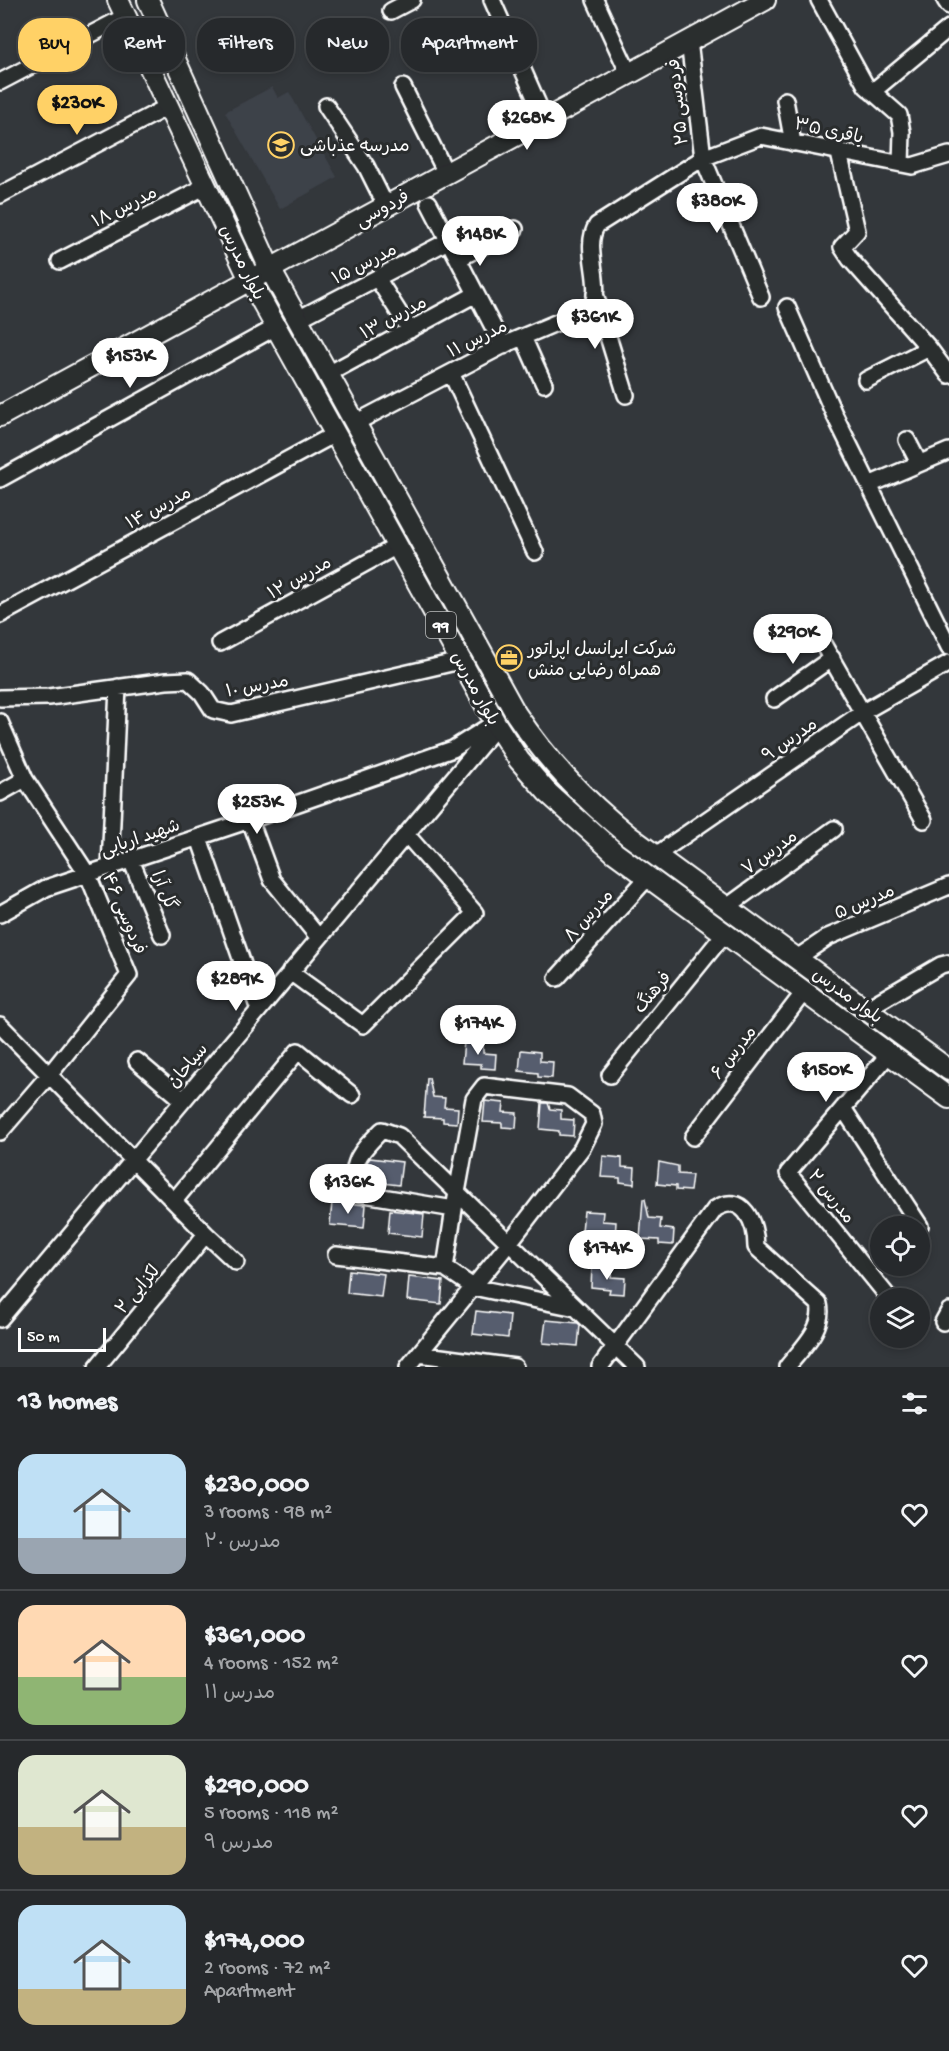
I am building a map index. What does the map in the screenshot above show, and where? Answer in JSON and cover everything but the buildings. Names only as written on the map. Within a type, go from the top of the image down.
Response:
[{"type":"main road","name":"بلوار مدرس","points":[[148,0],[270,269],[516,714],[537,746],[591,804],[629,836],[949,1070]]},
{"type":"main road","name":"فردوسی","points":[[0,416],[765,0]]},
{"type":"main road","name":"بلوار مدرس","points":[[122,8],[250,280],[460,661],[519,760],[547,792],[615,853],[949,1098]]},
{"type":"street","points":[[391,11],[411,0]]},
{"type":"street","points":[[492,0],[545,120]]},
{"type":"street","points":[[595,0],[629,74]]},
{"type":"street","points":[[819,0],[866,86],[899,115],[902,132],[902,164]]},
{"type":"street","points":[[945,0],[949,6]]},
{"type":"street","points":[[0,82],[122,8]]},
{"type":"street","points":[[872,92],[949,28]]},
{"type":"street","name":"فردوسی ۲۵","points":[[690,41],[703,158],[761,297]]},
{"type":"street","points":[[403,87],[446,174]]},
{"type":"street","points":[[785,100],[793,143]]},
{"type":"street","points":[[0,195],[169,106]]},
{"type":"street","points":[[326,106],[366,166],[386,206]]},
{"type":"street","name":"باقری ۳۵","points":[[703,158],[761,136],[912,166],[948,158]]},
{"type":"street","points":[[839,153],[857,231],[842,247],[949,375]]},
{"type":"street","points":[[626,395],[595,294],[591,240],[597,225],[703,158]]},
{"type":"street","name":"مدرس ۱۸","points":[[60,261],[206,186]]},
{"type":"street","points":[[429,203],[504,346]]},
{"type":"street","points":[[458,259],[515,229]]},
{"type":"street","name":"مدرس ۱۵","points":[[298,319],[448,241]]},
{"type":"street","points":[[377,278],[410,330]]},
{"type":"street","name":"مدرس ۱۳","points":[[328,374],[476,294]]},
{"type":"street","name":"مدرس ۱۱","points":[[355,423],[504,346],[590,309],[595,301],[595,294]]},
{"type":"street","points":[[787,307],[834,414],[949,647]]},
{"type":"street","points":[[0,479],[276,327]]},
{"type":"street","points":[[523,337],[544,384]]},
{"type":"street","points":[[866,380],[928,348]]},
{"type":"street","points":[[452,373],[536,552]]},
{"type":"street","name":"مدرس ۱۴","points":[[0,615],[335,434]]},
{"type":"street","points":[[908,440],[919,463]]},
{"type":"street","points":[[869,485],[949,451]]},
{"type":"street","name":"مدرس ۱۲","points":[[220,643],[397,546]]},
{"type":"street","points":[[819,637],[924,820]]},
{"type":"street","points":[[774,699],[832,658]]},
{"type":"street","name":"مدرس ۱۰","points":[[0,698],[49,697],[188,680],[202,693],[213,710],[231,714],[460,661]]},
{"type":"street","name":"مدرس ۹","points":[[656,855],[863,712],[949,663]]},
{"type":"street","points":[[110,867],[118,687]]},
{"type":"street","name":"فردوسی ۴۶","points":[[0,722],[25,779],[88,875],[129,975],[50,1074],[0,1132]]},
{"type":"street","name":"شهید اربابی","points":[[0,914],[46,888],[453,749],[468,748],[496,724]]},
{"type":"street","name":"سیاحان","points":[[0,1319],[406,834],[468,748]]},
{"type":"street","points":[[0,793],[25,779]]},
{"type":"street","points":[[250,820],[272,880],[319,938]]},
{"type":"street","name":"مدرس ۷","points":[[727,907],[834,829]]},
{"type":"street","points":[[290,972],[363,1025],[474,913],[406,834]]},
{"type":"street","points":[[199,837],[259,1010]]},
{"type":"street","name":"گل آرا","points":[[131,860],[162,935]]},
{"type":"street","name":"مدرس ۸","points":[[556,978],[648,877]]},
{"type":"street","name":"مدرس ۵","points":[[797,958],[828,937],[949,886]]},
{"type":"street","name":"فرهنگ","points":[[610,1075],[725,933]]},
{"type":"street","points":[[866,1009],[949,963]]},
{"type":"street","name":"مدرس ۶","points":[[693,1137],[804,992]]},
{"type":"street","points":[[0,1025],[236,1262]]},
{"type":"street","points":[[174,1202],[298,1051],[352,1095]]},
{"type":"street","points":[[889,1054],[843,1108],[913,1216]]},
{"type":"street","points":[[137,1061],[183,1100]]},
{"type":"street","points":[[408,1367],[509,1243],[582,1148],[594,1124],[592,1114],[568,1096],[484,1086],[474,1100],[456,1192],[445,1268]]},
{"type":"street","name":"مدرس ۲","points":[[843,1108],[789,1173],[881,1288]]},
{"type":"street","points":[[454,1209],[352,1192],[356,1160],[382,1130],[399,1136],[637,1367]]},
{"type":"street","points":[[600,1367],[715,1209],[722,1205],[734,1205],[750,1215],[756,1233],[756,1247],[819,1304],[822,1315],[816,1329],[787,1367]]},
{"type":"street","name":"لکزایی ۲","points":[[97,1367],[206,1234]]},
{"type":"street","points":[[336,1255],[445,1268],[473,1287],[576,1308]]},
{"type":"street","points":[[419,1354],[515,1367]]},
{"type":"shaded area","name":"مدرسه عذباشی","points":[[272,87],[278,98],[289,92],[337,177],[280,209],[225,112]]},
{"type":"place","name":"مدرسه عذباشی","points":[[281,145]]},
{"type":"place","name":"شرکت ایرانسل اپراتور همراه رضایی منش","points":[[509,658]]}]
